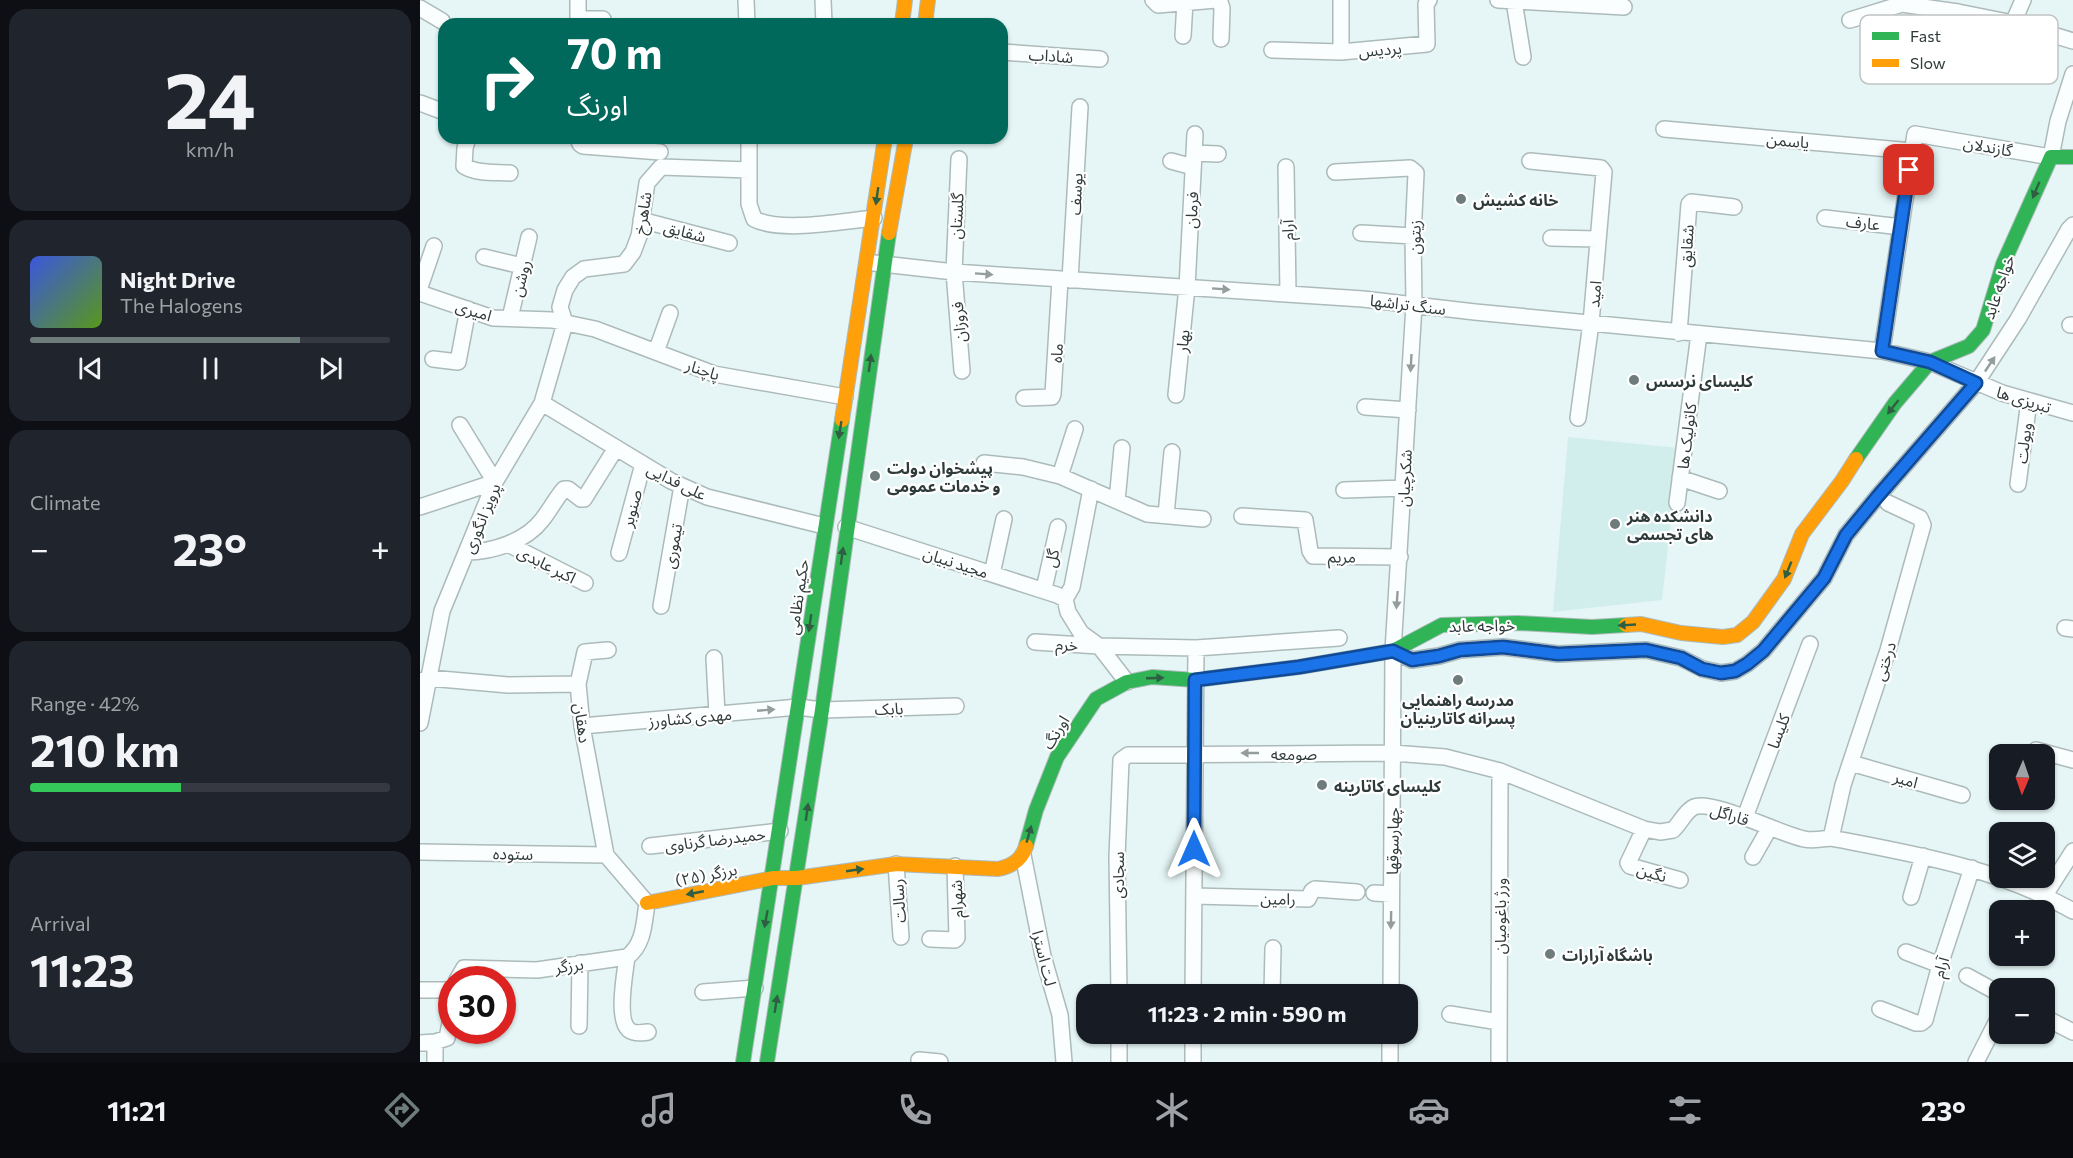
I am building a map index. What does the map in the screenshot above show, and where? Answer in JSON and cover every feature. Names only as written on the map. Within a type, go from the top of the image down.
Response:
[{"type":"main road","points":[[903,18],[905,0]]},
{"type":"main road","points":[[926,18],[928,0]]},
{"type":"main road","name":"حکیم نظامی","points":[[743,1062],[884,144]]},
{"type":"main road","points":[[767,1062],[822,710],[884,263],[905,144]]},
{"type":"main road","points":[[2051,157],[2073,157]]},
{"type":"main road","name":"خواجه عابد","points":[[1393,651],[1442,625],[1518,624],[1592,627],[1641,624],[1681,633],[1723,637],[1737,635],[1753,622],[1784,579],[1802,534],[1842,481],[1868,439],[1930,362],[1969,346],[1983,330],[2003,264],[2051,157]]},
{"type":"main road","name":"اورنگ","points":[[1023,855],[1036,810],[1057,757],[1096,699],[1127,682],[1152,677],[1195,680],[1299,667],[1393,651]]},
{"type":"main road","points":[[797,878],[896,864],[998,869],[1010,866],[1023,855]]},
{"type":"main road","name":"برزگر (۲۵)","points":[[646,903],[773,878],[797,878]]},
{"type":"street","points":[[746,0],[747,18]]},
{"type":"street","points":[[823,0],[824,18]]},
{"type":"street","points":[[1153,0],[1158,5],[1216,0],[1220,2],[1222,8],[1221,39]]},
{"type":"street","name":"پردیس","points":[[1341,0],[1341,52],[1427,44],[1426,4],[1429,0]]},
{"type":"street","points":[[1498,0],[1624,7]]},
{"type":"street","points":[[2016,15],[2023,0]]},
{"type":"street","points":[[578,1],[578,18]]},
{"type":"street","points":[[1514,1],[1523,57]]},
{"type":"street","points":[[1183,36],[1185,2]]},
{"type":"street","points":[[1864,15],[1902,2],[1973,15]]},
{"type":"street","points":[[420,8],[438,19]]},
{"type":"street","points":[[1850,20],[1860,17]]},
{"type":"street","points":[[2058,36],[2073,41]]},
{"type":"street","points":[[1272,50],[1341,52]]},
{"type":"street","name":"شاداب","points":[[1008,52],[1100,59]]},
{"type":"street","points":[[2051,157],[2058,121],[2073,74]]},
{"type":"street","points":[[420,103],[438,110]]},
{"type":"street","name":"یوسف","points":[[1065,280],[1080,107]]},
{"type":"street","name":"یاسمن","points":[[1664,129],[1912,151]]},
{"type":"street","name":"گازندلان","points":[[1912,151],[1913,136],[1917,133],[2051,157]]},
{"type":"street","name":"فرمان","points":[[1187,286],[1195,134]]},
{"type":"street","points":[[466,144],[464,166],[470,170],[510,173]]},
{"type":"street","points":[[582,144],[583,146],[660,152],[749,170]]},
{"type":"street","points":[[749,144],[749,204],[754,219],[775,226],[874,219]]},
{"type":"street","points":[[1882,351],[1912,151]]},
{"type":"street","name":"شاهرخ","points":[[565,323],[560,307],[565,290],[573,277],[584,268],[624,264],[633,252],[639,236],[647,183],[660,152]]},
{"type":"street","points":[[1171,162],[1218,154]]},
{"type":"street","name":"گلستان","points":[[954,272],[959,159]]},
{"type":"street","name":"امید","points":[[1530,161],[1603,169],[1591,324],[1578,418]]},
{"type":"street","name":"آرام","points":[[1286,166],[1288,293]]},
{"type":"street","name":"زیتون","points":[[1335,172],[1410,168],[1416,173],[1413,236],[1414,305]]},
{"type":"street","name":"شقایق","points":[[1679,333],[1689,204],[1691,202],[1734,207]]},
{"type":"street","name":"عارف","points":[[1825,218],[1900,226]]},
{"type":"street","name":"شقایق","points":[[641,220],[729,243]]},
{"type":"street","name":"خواجه عابد","points":[[1393,651],[1412,660],[1460,650],[1503,647],[1558,654],[1646,650],[1681,658],[1702,669],[1721,673],[1735,671],[1747,664],[1763,651],[1824,578],[1846,535],[1976,383],[1992,361],[2073,225]]},
{"type":"street","points":[[1361,233],[1413,236]]},
{"type":"street","name":"روشن","points":[[510,318],[530,237]]},
{"type":"street","points":[[1551,238],[1598,239]]},
{"type":"street","points":[[420,287],[434,246]]},
{"type":"street","points":[[484,257],[522,266]]},
{"type":"street","name":"سنگ تراشها","points":[[865,262],[954,272],[1363,298],[1679,333],[1882,351],[1930,362]]},
{"type":"street","name":"فروزان","points":[[954,272],[962,371]]},
{"type":"street","name":"ماه","points":[[1024,398],[1052,398],[1065,280]]},
{"type":"street","name":"بهار","points":[[1176,395],[1187,286]]},
{"type":"street","name":"امیری","points":[[420,293],[493,318],[552,320],[565,323]]},
{"type":"street","name":"شکرچیان","points":[[1393,651],[1414,305]]},
{"type":"street","points":[[433,359],[458,362],[468,309]]},
{"type":"street","points":[[656,352],[670,313]]},
{"type":"street","name":"پاچنار","points":[[565,323],[595,329],[714,374],[845,397]]},
{"type":"street","name":"پرویز انگوری","points":[[420,723],[424,680],[442,611],[495,482],[542,403],[565,323]]},
{"type":"street","name":"کاتولیک ها","points":[[1677,503],[1699,334]]},
{"type":"street","name":"تبریزی ها","points":[[1930,362],[2002,393],[2029,401],[2072,408]]},
{"type":"street","name":"ویولت","points":[[2018,484],[2029,401]]},
{"type":"street","name":"علی فدایی","points":[[542,403],[643,464],[707,497],[824,526]]},
{"type":"street","points":[[1365,407],[1408,410]]},
{"type":"street","points":[[420,507],[495,482],[460,425]]},
{"type":"street","points":[[1060,476],[1075,429]]},
{"type":"street","points":[[467,552],[490,550],[508,544],[541,522],[564,489],[584,499],[616,448]]},
{"type":"street","points":[[1116,501],[1122,448]]},
{"type":"street","points":[[1166,515],[1172,452]]},
{"type":"street","points":[[984,463],[1023,467],[1060,476],[1147,514],[1203,519]]},
{"type":"street","name":"صنوبر","points":[[619,552],[643,464]]},
{"type":"street","points":[[1680,478],[1719,491]]},
{"type":"street","name":"تیموری","points":[[661,606],[682,486]]},
{"type":"street","points":[[1344,490],[1404,488]]},
{"type":"street","points":[[1091,489],[1072,587],[1065,599],[1068,612],[1081,633],[1100,646],[1127,682]]},
{"type":"street","name":"درختی","points":[[1831,838],[1843,785],[1888,650],[1923,525],[1920,518],[1888,503]]},
{"type":"street","name":"مریم","points":[[1242,516],[1305,520],[1310,551],[1313,556],[1400,557]]},
{"type":"street","points":[[992,574],[1004,519]]},
{"type":"street","name":"مجید نبیان","points":[[846,527],[1044,589],[1065,599]]},
{"type":"street","name":"گل","points":[[1044,589],[1058,528]]},
{"type":"street","name":"اکبر عابدی","points":[[508,544],[585,584]]},
{"type":"street","points":[[1100,646],[1196,648],[1339,638]]},
{"type":"street","name":"خرم","points":[[1035,642],[1100,646]]},
{"type":"street","name":"کلیسا","points":[[1745,817],[1810,644]]},
{"type":"street","points":[[1193,984],[1196,648]]},
{"type":"street","points":[[578,684],[585,652],[608,650]]},
{"type":"street","name":"چهارسوقها","points":[[1390,984],[1393,651]]},
{"type":"street","points":[[714,658],[717,714]]},
{"type":"street","name":"دهقان","points":[[424,680],[508,685],[578,684],[582,726],[606,855],[646,903]]},
{"type":"street","name":"بابک","points":[[798,707],[822,710],[956,706]]},
{"type":"street","name":"مهدی کشاورز","points":[[582,726],[798,707]]},
{"type":"street","name":"قاراگل","points":[[1393,753],[1445,758],[1500,771],[1644,829],[1660,832],[1672,830],[1691,808],[1704,806],[1745,817],[1807,840],[1831,838],[1923,856],[1972,868],[2045,895],[2073,911]]},
{"type":"street","name":"صومعه","points":[[1124,756],[1393,753]]},
{"type":"street","points":[[2055,755],[2073,760]]},
{"type":"street","name":"سجادی","points":[[1119,984],[1118,815],[1119,774],[1121,760],[1124,756]]},
{"type":"street","name":"امیر","points":[[1851,763],[1962,795]]},
{"type":"street","name":"ورژ باغومیان","points":[[1498,1062],[1500,771]]},
{"type":"street","points":[[1753,857],[1770,827]]},
{"type":"street","name":"نگین","points":[[1644,829],[1628,863],[1630,866],[1680,880]]},
{"type":"street","name":"حمیدرضا گرناوی","points":[[651,846],[780,831]]},
{"type":"street","points":[[2045,895],[2073,851]]},
{"type":"street","name":"ستوده","points":[[420,852],[606,855]]},
{"type":"street","name":"لت استرا","points":[[1023,855],[1043,956],[1060,1015],[1064,1062]]},
{"type":"street","points":[[1911,897],[1923,856]]},
{"type":"street","name":"رسالت","points":[[896,864],[901,937]]},
{"type":"street","name":"شهرام","points":[[930,939],[955,940],[957,938],[955,866]]},
{"type":"street","name":"آرام","points":[[1880,1009],[1921,1023],[1925,1020],[1972,868]]},
{"type":"street","name":"رامین","points":[[1194,896],[1308,899],[1312,891],[1316,890],[1357,892]]},
{"type":"street","points":[[1374,893],[1391,894]]},
{"type":"street","points":[[646,903],[644,924],[637,948],[627,957],[623,992],[623,1021],[627,1029],[632,1032],[648,1032]]},
{"type":"street","points":[[1272,984],[1273,948]]},
{"type":"street","points":[[1906,952],[1940,966]]},
{"type":"street","name":"برزگر","points":[[516,969],[537,970],[627,957]]},
{"type":"street","points":[[579,1026],[580,963]]},
{"type":"street","points":[[1967,976],[1989,988]]},
{"type":"street","points":[[703,992],[754,988]]},
{"type":"street","points":[[420,990],[438,990]]},
{"type":"street","points":[[1450,1014],[1499,1022]]},
{"type":"street","points":[[2055,1023],[2073,1032]]},
{"type":"street","points":[[1976,1062],[1989,1037]]},
{"type":"street","points":[[428,1042],[435,1062]]},
{"type":"street","points":[[1119,1044],[1119,1062]]},
{"type":"street","points":[[1193,1044],[1193,1062]]},
{"type":"street","points":[[1390,1044],[1390,1062]]},
{"type":"street","points":[[920,1060],[940,1062]]},
{"type":"shaded area","name":"دانشکده هنر های تجسمی","points":[[1568,437],[1679,448],[1662,600],[1553,612]]},
{"type":"traffic: fast","points":[[1856,459],[1895,403],[1930,362],[1969,346],[1983,330],[2003,264],[2051,157],[2073,157]]},
{"type":"traffic: fast","points":[[767,1062],[822,710],[889,233]]},
{"type":"traffic: fast","points":[[743,1062],[842,420]]},
{"type":"traffic: fast","points":[[1026,846],[1036,810],[1057,757],[1096,699],[1127,682],[1152,677],[1195,680],[1299,667],[1393,651],[1442,625],[1518,623],[1592,627],[1626,625]]},
{"type":"traffic: slow","points":[[903,18],[905,0]]},
{"type":"traffic: slow","points":[[926,18],[928,0]]},
{"type":"traffic: slow","points":[[842,420],[884,144]]},
{"type":"traffic: slow","points":[[889,233],[905,144]]},
{"type":"traffic: slow","points":[[1626,625],[1641,624],[1681,633],[1723,637],[1737,635],[1753,622],[1784,579],[1802,534],[1856,459]]},
{"type":"traffic: slow","points":[[647,903],[773,878],[797,878],[896,864],[998,869],[1016,862],[1026,846]]},
{"type":"place","name":"خانه کشیش","points":[[1461,199]]},
{"type":"place","name":"کلیسای نرسس","points":[[1634,380]]},
{"type":"place","name":"پیشخوان دولت و خدمات عمومی","points":[[875,476]]},
{"type":"place","name":"دانشکده هنر های تجسمی","points":[[1615,524]]},
{"type":"place","name":"مدرسه راهنمایی پسرانه کاتارینیان","points":[[1458,680]]},
{"type":"place","name":"کلیسای کاتارینه","points":[[1322,785]]},
{"type":"place","name":"باشگاه آرارات","points":[[1550,954]]},
{"type":"route","points":[[1194,849],[1195,680],[1299,667],[1393,651],[1412,660],[1460,650],[1503,647],[1558,654],[1646,650],[1681,658],[1702,669],[1721,673],[1735,671],[1763,651],[1824,578],[1846,535],[1976,383],[1930,362],[1882,351],[1909,170]]}]
